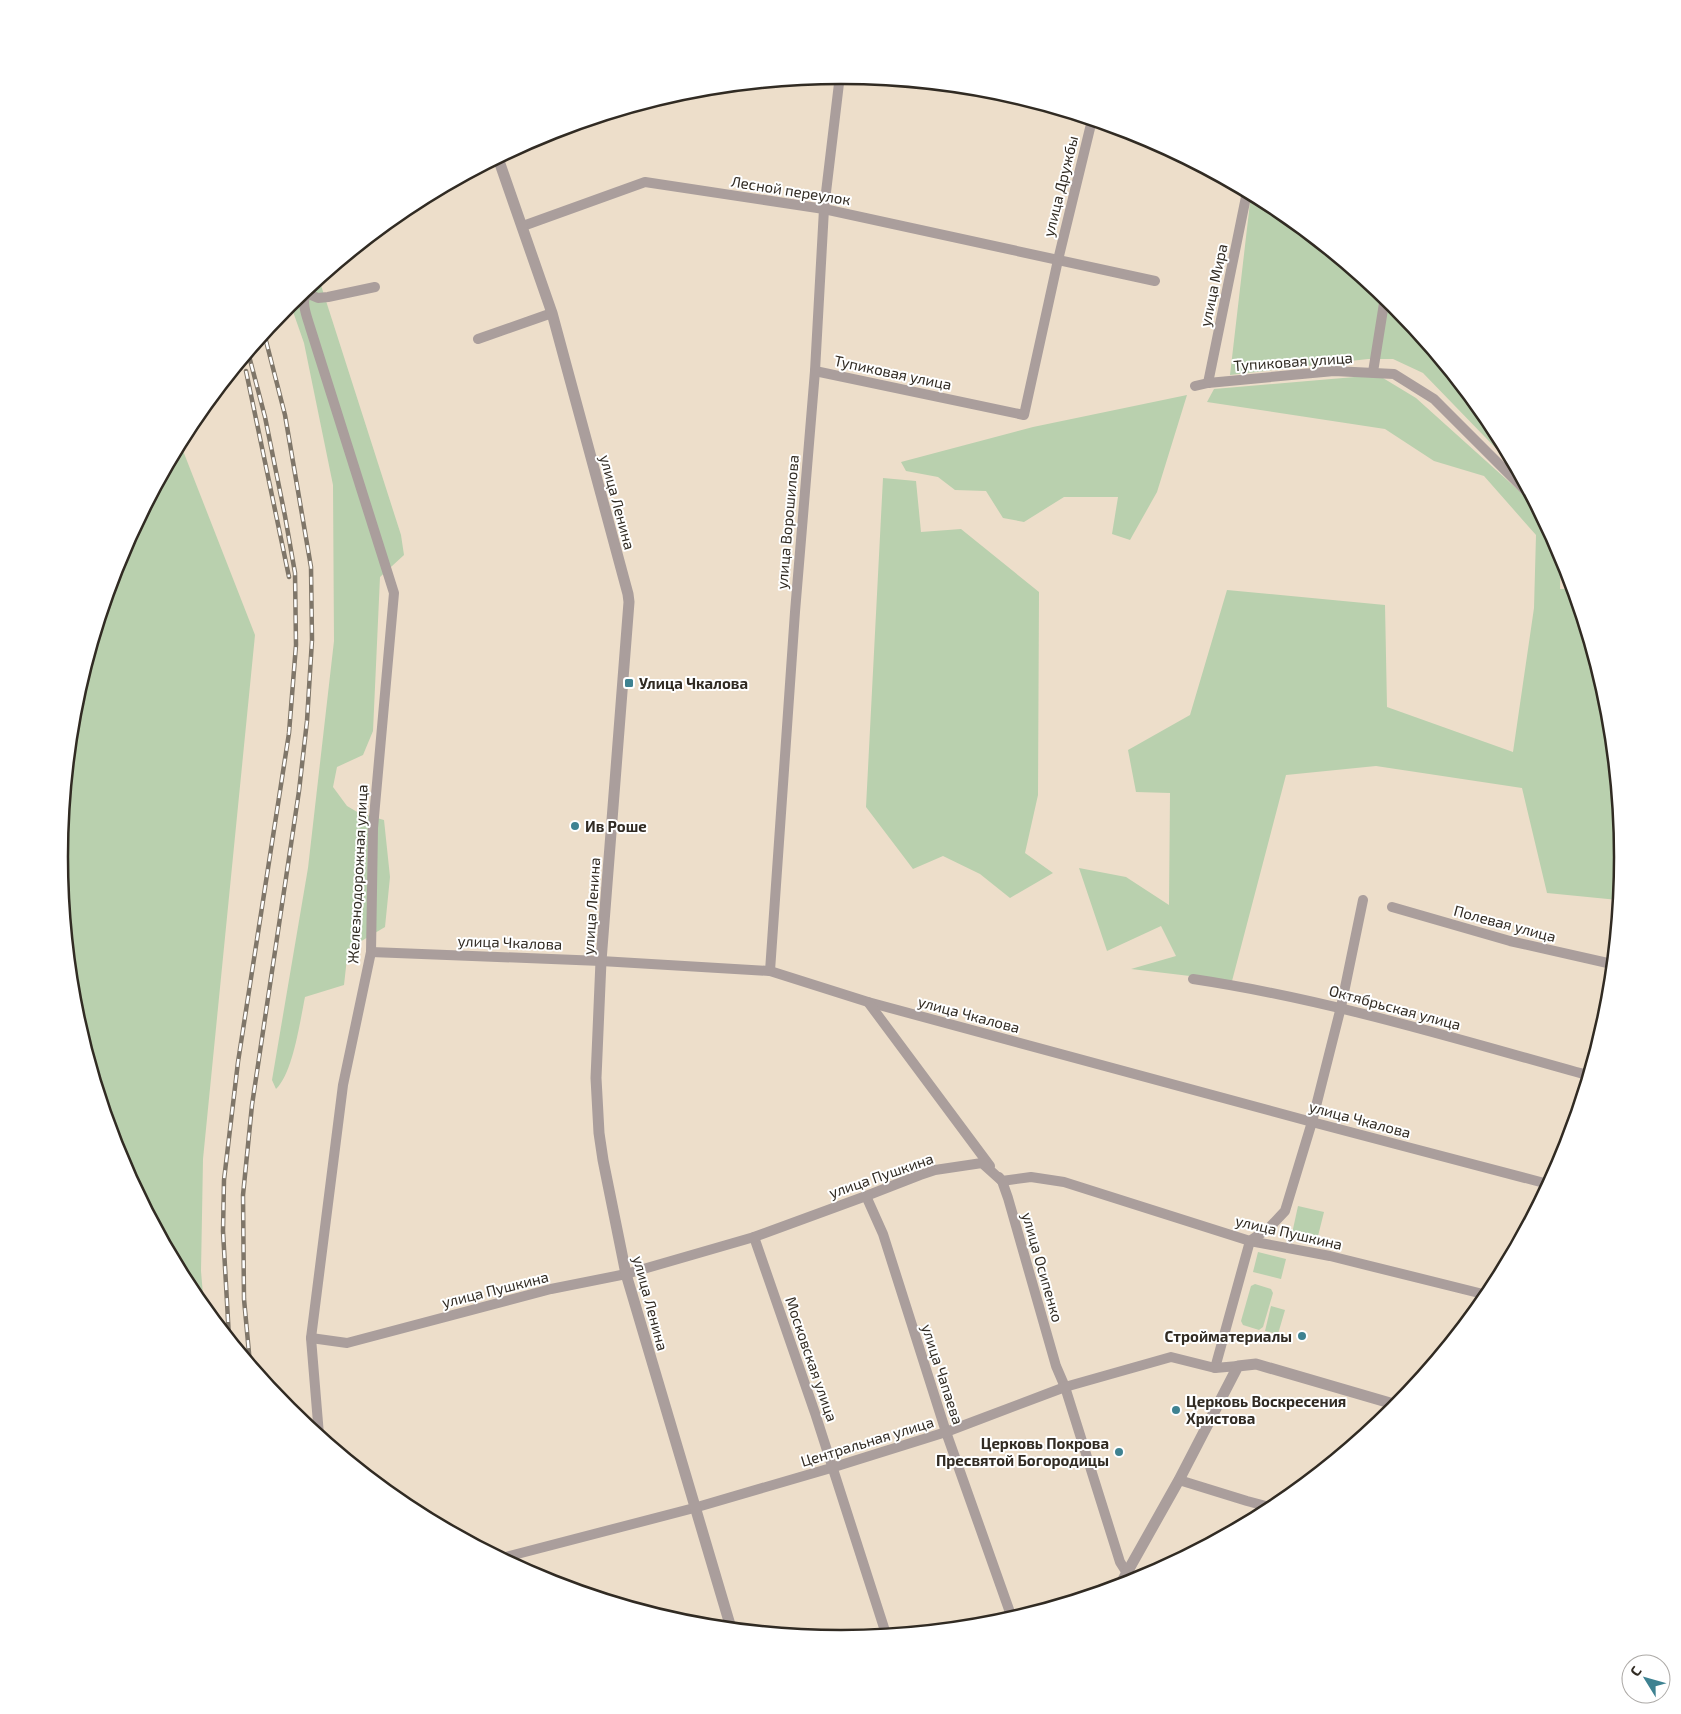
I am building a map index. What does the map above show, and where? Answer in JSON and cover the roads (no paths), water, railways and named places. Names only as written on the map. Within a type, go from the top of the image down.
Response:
[{"type":"street","name":"улица Ворошилова","points":[[770,971],[824,209],[839,84]]},
{"type":"street","name":"улица Дружбы","points":[[1024,415],[1058,260],[1091,126]]},
{"type":"street","name":"улица Ленина","points":[[500,164],[552,314],[629,602],[601,961],[596,1103],[603,1160],[626,1274],[728,1621]]},
{"type":"street","name":"Лесной переулок","points":[[523,226],[645,182],[824,209],[1155,281]]},
{"type":"street","name":"улица Мира","points":[[1208,383],[1246,199]]},
{"type":"street","points":[[311,295],[318,298],[328,297],[375,287]]},
{"type":"street","name":"Железнодорожная улица","points":[[304,301],[353,467],[394,594],[373,828],[371,952],[343,1085],[311,1338],[318,1426]]},
{"type":"street","points":[[1373,372],[1383,307]]},
{"type":"street","points":[[478,339],[552,314]]},
{"type":"street","name":"Тупиковая улица","points":[[814,371],[1024,415]]},
{"type":"street","name":"Тупиковая улица","points":[[1195,386],[1208,383],[1334,371],[1394,374],[1434,399],[1515,480]]},
{"type":"street","points":[[1215,1368],[1250,1241],[1269,1228],[1286,1211],[1312,1122],[1341,1007],[1363,900]]},
{"type":"street","name":"Полевая улица","points":[[1392,907],[1510,941],[1606,963]]},
{"type":"street","name":"улица Чкалова","points":[[371,952],[601,961],[770,971],[868,1002],[1542,1182]]},
{"type":"street","name":"Октябрьская улица","points":[[1193,978],[1341,1007],[1582,1073]]},
{"type":"street","name":"улица Осипенко","points":[[868,1002],[978,1152],[1002,1181],[1054,1358],[1065,1387],[1120,1562],[1127,1573]]},
{"type":"street","name":"улица Пушкина","points":[[311,1338],[347,1343],[551,1290],[626,1274],[754,1236],[920,1175],[982,1163],[1002,1181],[1031,1177],[1064,1182],[1250,1241],[1330,1256],[1478,1293]]},
{"type":"street","name":"улица Чапаева","points":[[866,1196],[883,1234],[946,1432],[1009,1611]]},
{"type":"street","name":"Московская улица","points":[[754,1236],[815,1413],[884,1628]]},
{"type":"street","name":"Центральная улица","points":[[511,1556],[694,1508],[832,1468],[946,1432],[1065,1387],[1171,1357],[1215,1368],[1256,1364],[1388,1403]]},
{"type":"street","points":[[1127,1573],[1179,1480],[1238,1366]]},
{"type":"street","points":[[1179,1480],[1262,1505]]},
{"type":"railway","points":[[249,1355],[244,1299],[243,1195],[252,1105],[299,791],[307,721],[312,640],[311,567],[285,415],[266,340]]},
{"type":"railway","points":[[229,1330],[223,1231],[224,1180],[238,1062],[289,733],[296,645],[295,573],[265,417],[250,358]]},
{"type":"railway","points":[[246,371],[289,577]]},
{"type":"place","name":"Улица Чкалова","points":[[629,683]]},
{"type":"place","name":"Ив Роше","points":[[575,826]]},
{"type":"place","name":"Стройматериалы","points":[[1302,1336]]},
{"type":"place","name":"Церковь Воскресения Христова","points":[[1176,1410]]},
{"type":"place","name":"Церковь Покрова Пресвятой Богородицы","points":[[1119,1452]]}]
